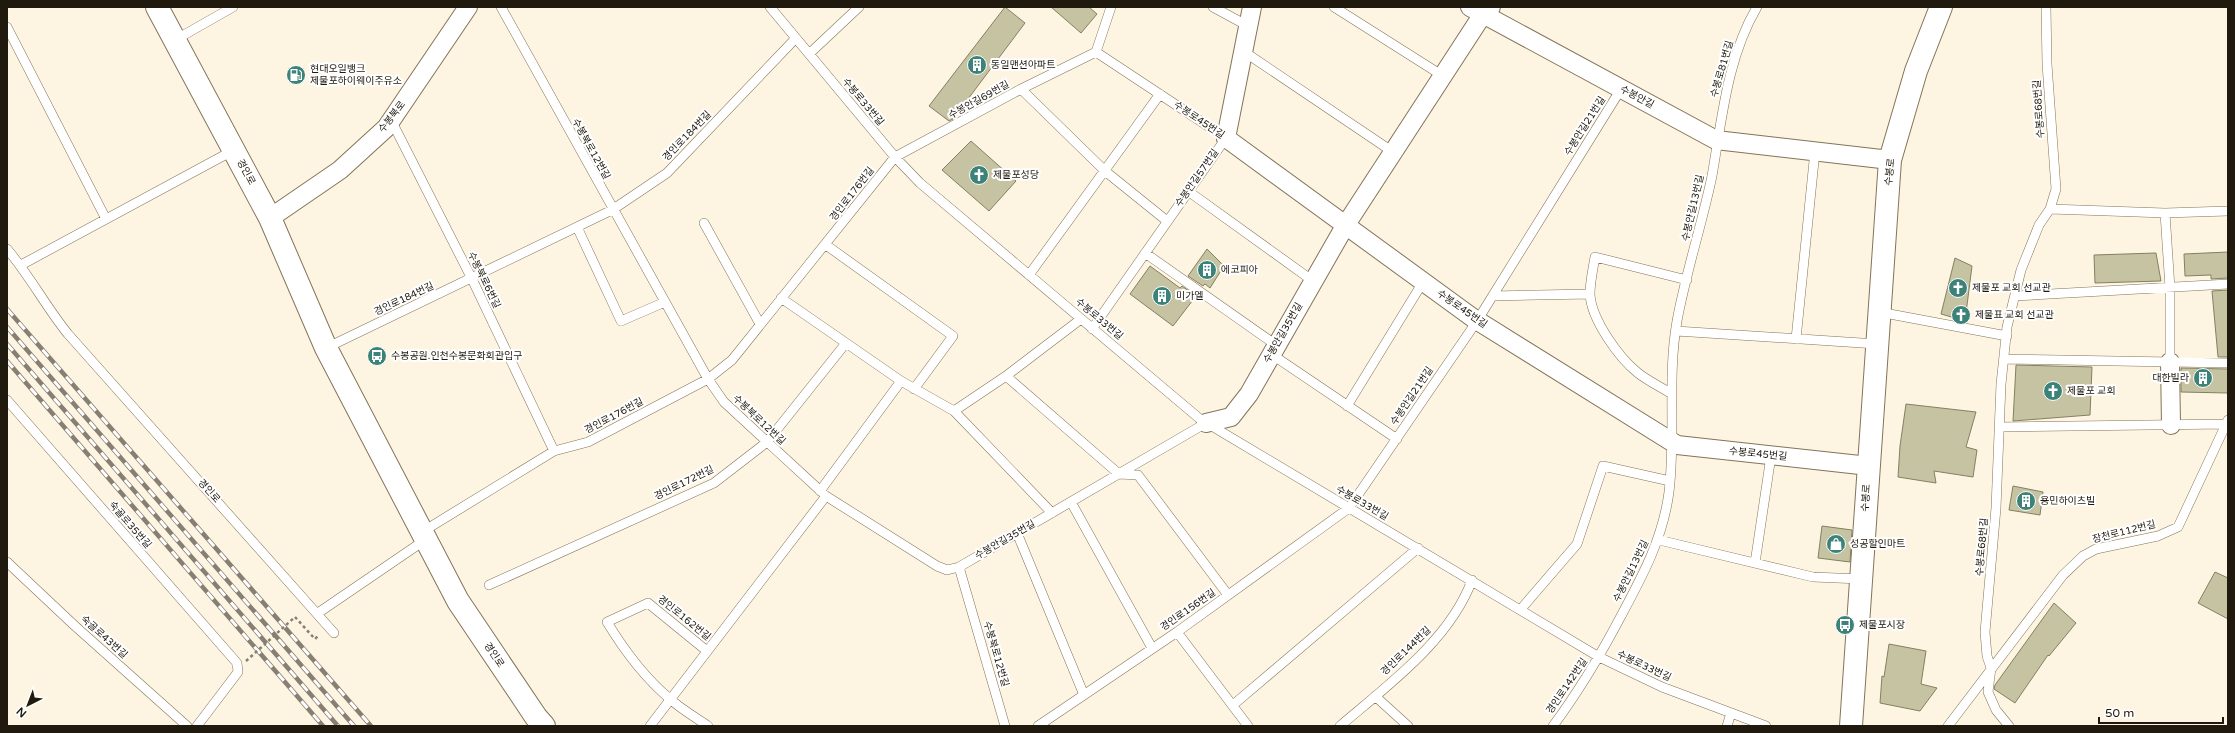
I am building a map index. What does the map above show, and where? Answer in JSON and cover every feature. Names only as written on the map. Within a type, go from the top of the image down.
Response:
[{"type":"main road","name":"경인로","points":[[157,7],[270,218],[326,348],[458,601],[536,717],[544,726]]},
{"type":"main road","name":"수봉로","points":[[1851,726],[1890,160],[1916,72],[1941,7]]},
{"type":"street","name":"수봉북로","points":[[270,218],[340,170],[386,128],[468,7]]},
{"type":"street","name":"수봉안길57번길","points":[[1226,138],[1252,7]]},
{"type":"street","name":"수봉안길35번길","points":[[1206,423],[1231,417],[1249,394],[1345,226],[1443,76],[1481,9]]},
{"type":"street","name":"수봉안길","points":[[1481,9],[1621,89],[1716,140],[1890,160]]},
{"type":"street","name":"수봉로45번길","points":[[1226,138],[1477,321],[1673,443],[1677,445],[1868,466]]},
{"type":"street","points":[[2170,362],[2171,425]]},
{"type":"lane","points":[[175,40],[233,7]]},
{"type":"lane","name":"수봉북로12번길","points":[[501,7],[612,210],[708,379],[724,402],[823,494],[937,566],[946,570],[959,567],[1005,726]]},
{"type":"lane","name":"수봉로33번길","points":[[770,7],[895,157],[920,183],[1206,423],[1599,657],[1662,687],[1766,726]]},
{"type":"lane","points":[[809,54],[859,7]]},
{"type":"lane","points":[[1096,52],[1111,7]]},
{"type":"lane","points":[[1213,7],[1248,26]]},
{"type":"lane","points":[[1334,7],[1443,76]]},
{"type":"lane","name":"수봉로81번길","points":[[1716,140],[1737,54],[1757,7]]},
{"type":"lane","name":"수봉로68번길","points":[[1991,668],[1987,656],[1985,632],[1996,508],[2004,359],[2007,336],[2021,270],[2039,224],[2050,209],[2056,189],[2048,79],[2046,7]]},
{"type":"lane","points":[[7,27],[106,219]]},
{"type":"lane","name":"경인로184번길","points":[[326,348],[472,279],[612,210],[666,173],[796,38]]},
{"type":"lane","points":[[1243,51],[1393,152]]},
{"type":"lane","name":"수봉안길69번길","points":[[895,157],[1021,89],[1096,52]]},
{"type":"lane","name":"수봉로45번길","points":[[1096,52],[1226,138]]},
{"type":"lane","points":[[1021,89],[1105,170],[1167,221]]},
{"type":"lane","name":"수봉안길21번길","points":[[1350,508],[1477,321],[1621,89]]},
{"type":"lane","points":[[1029,275],[1160,94]]},
{"type":"lane","name":"수봉북로6번길","points":[[391,120],[472,279],[554,451]]},
{"type":"lane","name":"수봉안길57번길","points":[[1092,328],[1226,138]]},
{"type":"lane","name":"수봉안길13번길","points":[[1599,657],[1642,578],[1659,540],[1670,481],[1673,443],[1672,364],[1676,331],[1712,175],[1716,140]]},
{"type":"lane","name":"경인로","points":[[21,265],[234,150]]},
{"type":"lane","points":[[1796,339],[1815,151]]},
{"type":"lane","name":"경인로176번길","points":[[424,535],[554,451],[588,442],[708,379],[732,360],[895,157]]},
{"type":"lane","points":[[1188,192],[1314,281]]},
{"type":"lane","points":[[2050,209],[2165,213],[2228,211]]},
{"type":"lane","points":[[2165,213],[2170,288],[2170,362]]},
{"type":"lane","points":[[704,223],[760,324]]},
{"type":"lane","points":[[577,227],[621,321],[665,302]]},
{"type":"lane","points":[[826,244],[953,336],[914,389]]},
{"type":"lane","name":"경인로","points":[[7,250],[21,265],[50,312],[68,334],[318,613],[334,633]]},
{"type":"lane","points":[[1145,253],[1347,406],[1397,439]]},
{"type":"lane","points":[[1672,394],[1639,374],[1623,358],[1604,332],[1592,306],[1590,294],[1595,257],[1687,280]]},
{"type":"lane","points":[[1347,406],[1423,282]]},
{"type":"lane","points":[[2015,296],[2228,284]]},
{"type":"lane","points":[[1493,296],[1590,294]]},
{"type":"lane","points":[[781,298],[900,381],[954,412],[1052,513]]},
{"type":"lane","points":[[1879,312],[2007,336]]},
{"type":"lane","points":[[954,412],[1006,376],[1081,319]]},
{"type":"lane","points":[[1676,331],[1877,344]]},
{"type":"lane","name":"경인로172번길","points":[[489,585],[714,483],[767,442],[846,343]]},
{"type":"lane","points":[[2004,359],[2228,364]]},
{"type":"lane","points":[[1006,376],[1119,474],[1138,475],[1228,595]]},
{"type":"lane","name":"경인로162번길","points":[[650,726],[823,494],[900,381]]},
{"type":"lane","name":"숙골로35번길","points":[[7,400],[242,662]]},
{"type":"lane","name":"장천로112번길","points":[[1948,726],[2063,575],[2083,556],[2096,549],[2158,536],[2178,527],[2227,422],[2171,425],[2000,427]]},
{"type":"lane","name":"수봉안길35번길","points":[[959,567],[1206,423]]},
{"type":"lane","points":[[1755,563],[1771,456]]},
{"type":"lane","points":[[1520,609],[1577,544],[1603,466],[1670,481]]},
{"type":"lane","points":[[1071,502],[1152,648]]},
{"type":"lane","name":"경인로156번길","points":[[1038,726],[1177,632],[1350,508]]},
{"type":"lane","points":[[1018,533],[1084,695]]},
{"type":"lane","points":[[318,613],[424,535]]},
{"type":"lane","points":[[1659,540],[1813,577],[1861,579]]},
{"type":"lane","points":[[1232,705],[1418,548]]},
{"type":"lane","name":"숙골로43번길","points":[[7,562],[75,626],[187,726]]},
{"type":"lane","name":"경인로144번길","points":[[1340,726],[1427,648],[1446,628],[1458,611],[1472,580]]},
{"type":"lane","name":"경인로162번길","points":[[670,699],[634,661],[619,642],[607,622],[648,603],[707,651]]},
{"type":"lane","points":[[1177,632],[1248,726]]},
{"type":"lane","name":"경인로142번길","points":[[1553,726],[1572,702],[1599,657]]},
{"type":"lane","points":[[197,726],[238,672],[242,662]]},
{"type":"lane","points":[[1991,668],[1988,692],[1996,710],[2010,726]]},
{"type":"lane","points":[[1375,696],[1408,726]]},
{"type":"lane","points":[[670,699],[708,726]]},
{"type":"lane","points":[[1727,726],[1731,713]]},
{"type":"path","points":[[242,662],[295,617],[314,639]]},
{"type":"building","name":"동일맨션아파트","points":[[1005,7],[1025,23],[953,119],[949,121],[929,106]]},
{"type":"building","points":[[1051,7],[1089,7],[1097,14],[1081,33]]},
{"type":"building","name":"제물포성당","points":[[971,141],[1016,181],[989,211],[942,170]]},
{"type":"building","name":"에코피아","points":[[1207,249],[1224,266],[1210,288],[1205,284],[1203,286],[1188,276]]},
{"type":"building","points":[[2228,252],[2228,278],[2211,279],[2211,275],[2185,276],[2184,254]]},
{"type":"building","points":[[2156,253],[2161,281],[2095,283],[2094,255]]},
{"type":"building","name":"제물포 교회 선교관","points":[[1955,258],[1972,266],[1965,321],[1941,314]]},
{"type":"building","name":"미가엘","points":[[1150,266],[1180,288],[1182,286],[1196,296],[1173,326],[1130,294]]},
{"type":"building","points":[[2228,290],[2228,357],[2218,357],[2212,291]]},
{"type":"building","name":"제물포 교회","points":[[2016,365],[2092,367],[2090,415],[2013,421]]},
{"type":"building","name":"대한빌라","points":[[2181,368],[2228,369],[2228,393],[2181,392]]},
{"type":"building","points":[[1906,404],[1976,412],[1966,447],[1977,450],[1973,477],[1934,471],[1936,483],[1898,477],[1900,446]]},
{"type":"building","name":"용민하이츠빌","points":[[2013,486],[2043,492],[2040,515],[2009,510]]},
{"type":"building","name":"성공할인마트","points":[[1822,526],[1852,530],[1850,562],[1818,558]]},
{"type":"building","points":[[2215,572],[2228,578],[2228,619],[2198,603]]},
{"type":"building","points":[[2054,603],[2076,623],[2049,656],[2048,655],[2015,703],[1994,689],[1995,685]]},
{"type":"building","points":[[1889,644],[1926,651],[1921,684],[1937,688],[1920,711],[1880,703],[1882,676],[1884,677]]},
{"type":"railway","points":[[7,309],[371,726]]},
{"type":"railway","points":[[7,327],[354,726]]},
{"type":"railway","points":[[7,344],[338,726]]},
{"type":"railway","points":[[7,361],[323,726]]},
{"type":"place","name":"동일맨션아파트","points":[[977,65]]},
{"type":"place","name":"현대오일뱅크 제물포하이웨이주유소","points":[[296,75]]},
{"type":"place","name":"제물포성당","points":[[979,175]]},
{"type":"place","name":"에코피아","points":[[1207,270]]},
{"type":"place","name":"제물포 교회 선교관","points":[[1958,288]]},
{"type":"place","name":"미가엘","points":[[1162,296]]},
{"type":"place","name":"제물표 교회 선교관","points":[[1961,315]]},
{"type":"place","name":"수봉공원.인천수봉문화회관입구","points":[[377,356]]},
{"type":"place","name":"대한빌라","points":[[2203,378]]},
{"type":"place","name":"제물포 교회","points":[[2053,391]]},
{"type":"place","name":"용민하이츠빌","points":[[2026,501]]},
{"type":"place","name":"성공할인마트","points":[[1836,544]]},
{"type":"place","name":"제물포시장","points":[[1845,625]]}]
